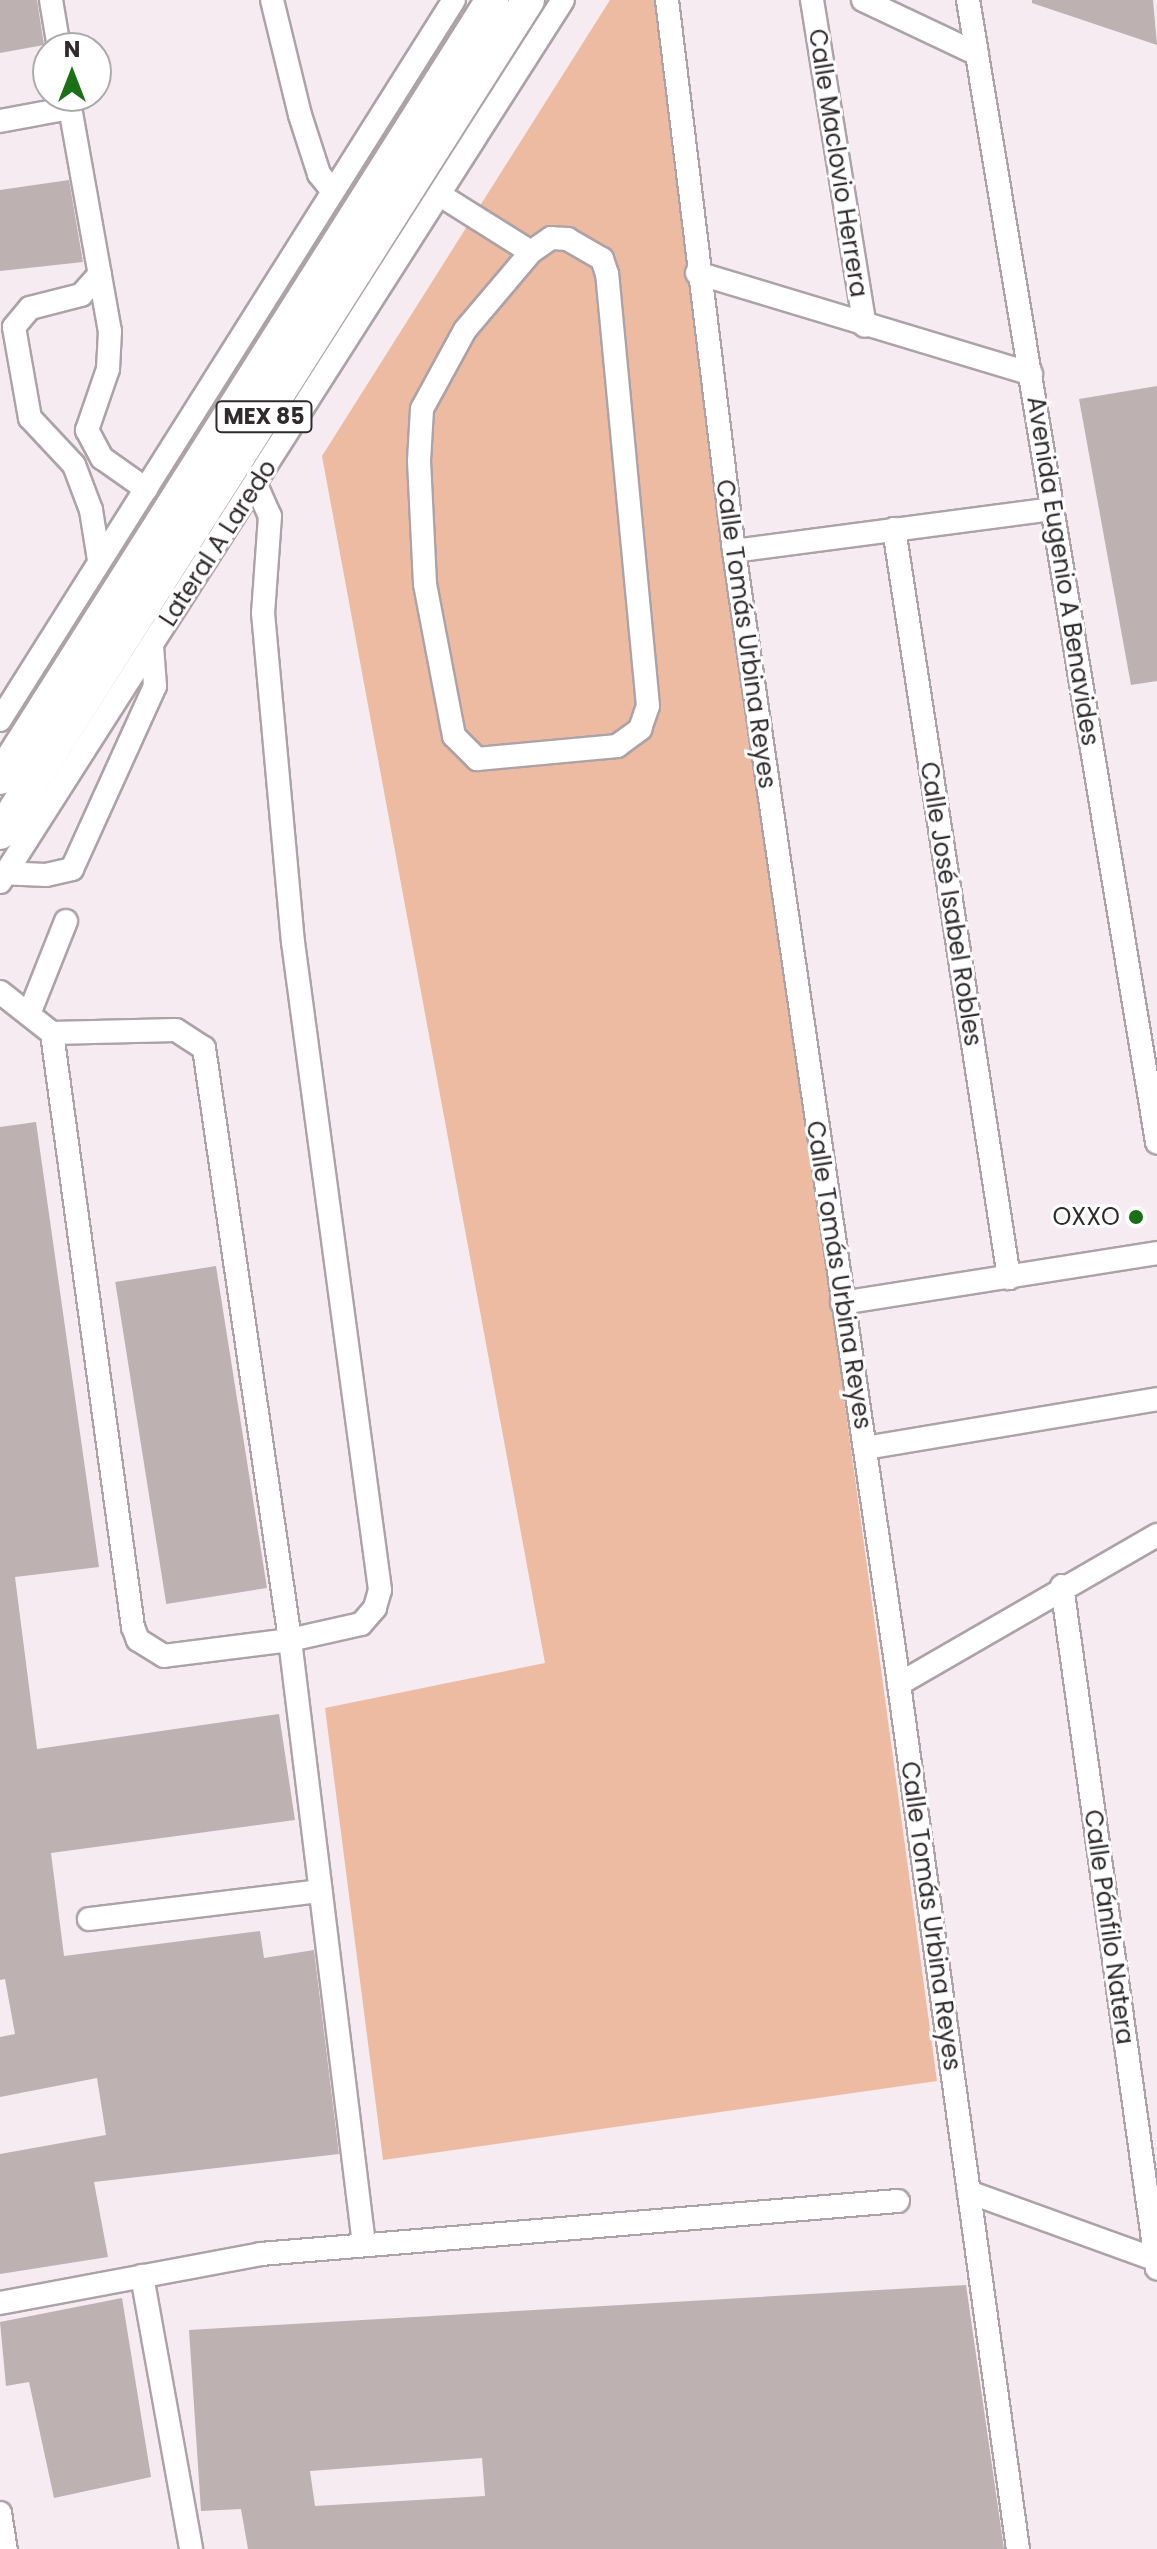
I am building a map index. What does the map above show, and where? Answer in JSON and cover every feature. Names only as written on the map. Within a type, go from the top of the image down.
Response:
[{"type":"highway","name":"MEX 85","points":[[0,778],[492,0]]},
{"type":"highway","name":"MEX 85","points":[[0,833],[528,0]]},
{"type":"street","points":[[51,0],[56,32]]},
{"type":"street","points":[[272,0],[300,115],[319,174],[333,191]]},
{"type":"street","points":[[0,720],[454,0]]},
{"type":"street","name":"Lateral A Laredo","points":[[1,877],[256,485],[563,0]]},
{"type":"street","name":"Calle Tomás Urbina Reyes","points":[[667,0],[697,273],[734,551],[899,1684],[1018,2549]]},
{"type":"street","name":"Calle Maclovio Herrera","points":[[812,0],[865,326]]},
{"type":"street","points":[[863,0],[977,54]]},
{"type":"street","name":"Avenida Eugenio A Benavides","points":[[965,2],[977,54],[1031,374],[1157,1142]]},
{"type":"street","points":[[0,121],[33,112]]},
{"type":"street","points":[[71,112],[100,274],[110,354],[88,420],[93,447],[114,469],[146,489]]},
{"type":"street","points":[[440,195],[531,252]]},
{"type":"street","points":[[551,238],[568,239],[602,259],[607,274],[648,706],[640,729],[617,746],[477,759],[454,736],[425,584],[419,461],[422,409],[465,330],[531,252],[551,238]]},
{"type":"street","points":[[697,273],[1031,374]]},
{"type":"street","points":[[99,560],[91,510],[74,465],[46,442],[30,418],[14,327],[30,308],[81,295],[100,274]]},
{"type":"street","points":[[74,465],[93,447]]},
{"type":"street","points":[[0,992],[52,1033],[133,1627],[138,1640],[164,1656],[290,1640],[361,1624],[375,1608],[380,1590],[293,942],[263,613],[270,516],[256,485]]},
{"type":"street","points":[[734,551],[1052,509]]},
{"type":"street","name":"Calle José Isabel Robles","points":[[894,529],[1009,1278]]},
{"type":"street","points":[[1,877],[72,869],[155,686],[152,646]]},
{"type":"street","points":[[29,1014],[66,921]]},
{"type":"street","points":[[52,1033],[147,1027],[176,1030],[204,1048],[290,1640],[364,2244]]},
{"type":"street","points":[[842,1303],[1157,1253]]},
{"type":"street","points":[[865,1448],[1157,1399]]},
{"type":"street","points":[[899,1684],[1062,1586],[1157,1535]]},
{"type":"street","name":"Calle Pánfilo Natera","points":[[1062,1586],[1157,2262]]},
{"type":"street","points":[[89,1919],[320,1891]]},
{"type":"street","points":[[969,2192],[1157,2262]]},
{"type":"street","points":[[0,2303],[261,2254],[898,2201]]},
{"type":"street","points":[[142,2276],[191,2549]]},
{"type":"street","points":[[0,2513],[6,2549]]},
{"type":"shaded area","points":[[610,0],[654,0],[937,2081],[383,2160],[325,1708],[545,1663],[322,456]]},
{"type":"building","points":[[0,0],[37,0],[42,32],[32,32],[32,47],[0,53]]},
{"type":"building","points":[[1032,0],[1153,0],[1157,45],[1032,3]]},
{"type":"building","points":[[69,180],[83,262],[0,271],[0,190]]},
{"type":"building","points":[[1157,386],[1157,681],[1131,685],[1079,399]]},
{"type":"building","points":[[36,1122],[99,1567],[15,1577],[37,1749],[279,1714],[295,1820],[51,1853],[64,1956],[260,1931],[264,1958],[314,1950],[339,2154],[94,2182],[108,2257],[0,2274],[0,2154],[106,2135],[97,2078],[0,2097],[0,2037],[15,2034],[5,1979],[0,1980],[0,1127]]},
{"type":"building","points":[[216,1266],[267,1588],[166,1604],[115,1282]]},
{"type":"building","points":[[966,2285],[1004,2549],[248,2549],[241,2509],[201,2511],[189,2330]],"holes":[[[482,2458],[485,2496],[315,2506],[310,2471]]]},
{"type":"building","points":[[122,2298],[151,2477],[54,2498],[29,2382],[6,2386],[0,2322]]},
{"type":"place","name":"OXXO","points":[[1136,1217]]}]
